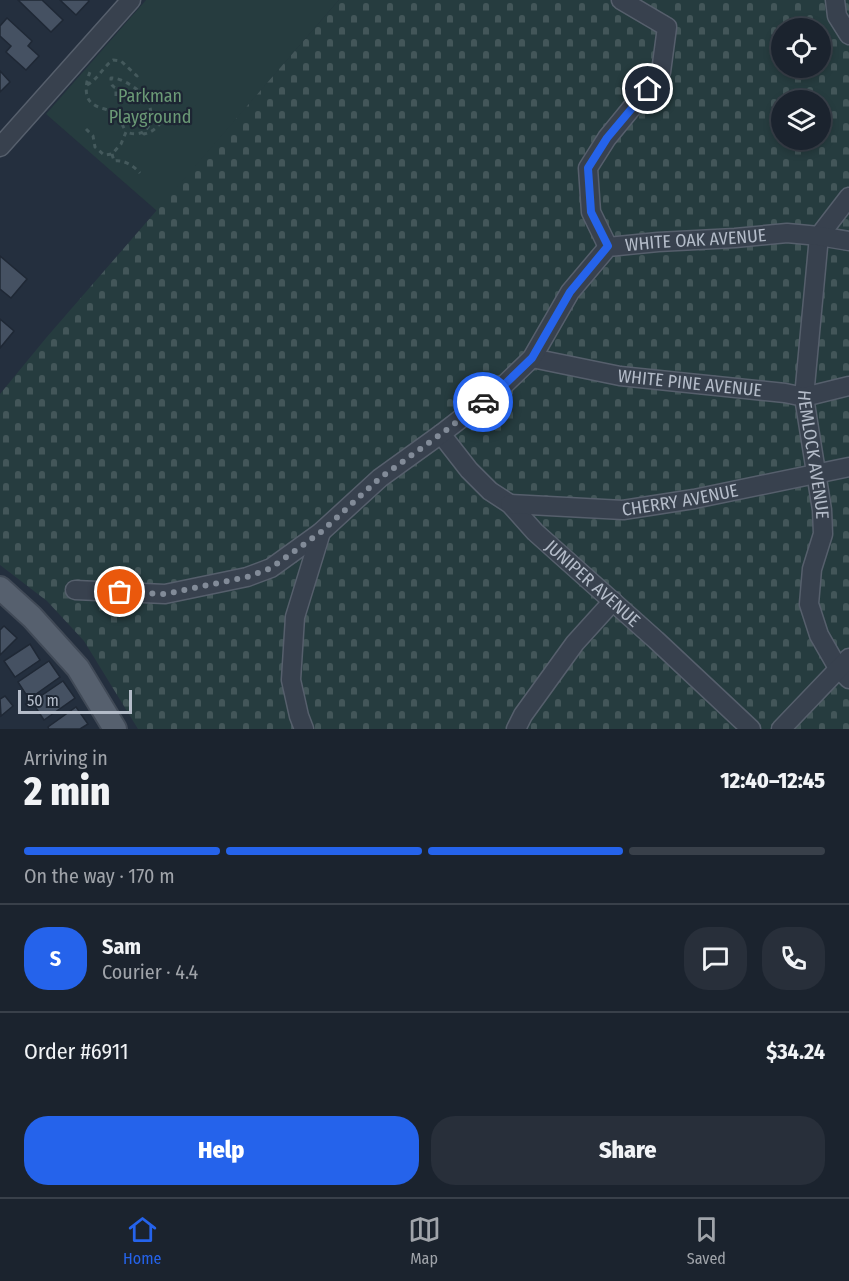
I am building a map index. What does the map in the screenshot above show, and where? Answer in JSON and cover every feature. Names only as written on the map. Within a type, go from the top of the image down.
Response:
[{"type":"main road","points":[[0,588],[32,617],[78,668],[115,729]]},
{"type":"street","points":[[0,147],[131,0]]},
{"type":"street","points":[[608,246],[591,212],[588,168],[607,138],[661,72],[667,27],[621,0]]},
{"type":"street","points":[[835,0],[837,16],[849,35]]},
{"type":"street","points":[[819,236],[849,197]]},
{"type":"street","name":"WHITE OAK AVENUE","points":[[75,590],[165,594],[247,577],[271,568],[321,532],[380,478],[503,386],[532,358],[570,292],[608,246],[787,233],[849,241]]},
{"type":"street","name":"HEMLOCK AVENUE","points":[[819,236],[804,397],[822,510],[823,534],[812,569],[809,604],[819,635],[845,668]]},
{"type":"street","name":"WHITE PINE AVENUE","points":[[532,358],[620,376],[804,397],[849,386]]},
{"type":"street","name":"JUNIPER AVENUE","points":[[441,434],[469,470],[490,490],[510,504],[535,532],[751,729]]},
{"type":"street","name":"CHERRY AVENUE","points":[[510,504],[623,510],[694,500],[849,466]]},
{"type":"street","points":[[304,729],[291,680],[295,617],[321,532]]},
{"type":"street","points":[[516,729],[523,715],[575,643],[613,601]]},
{"type":"street","points":[[781,729],[845,668]]},
{"type":"path","points":[[87,85],[112,60],[121,61],[137,76],[139,74]]},
{"type":"path","points":[[92,68],[87,85],[89,100],[93,104],[116,113],[126,132],[138,135],[148,133],[161,122]]},
{"type":"path","points":[[116,96],[116,88],[111,85],[111,78],[115,77],[146,99],[150,118],[143,133]]},
{"type":"path","points":[[86,129],[93,136],[95,147],[104,155],[112,154],[121,144],[126,132]]},
{"type":"path","points":[[112,154],[114,161],[121,160],[140,173]]},
{"type":"green space","name":"Parkman Playground","points":[[146,0],[339,0],[157,211],[46,114]]},
{"type":"green space","points":[[339,0],[849,0],[849,729],[138,729],[84,641],[47,601],[0,565],[0,394]]},
{"type":"building","points":[[18,0],[42,0],[63,20],[51,32]]},
{"type":"building","points":[[60,0],[88,0],[89,1],[76,15]]},
{"type":"building","points":[[7,18],[32,41],[28,46],[39,56],[26,70],[6,52],[11,46],[0,36],[0,26]]},
{"type":"building","points":[[0,71],[10,82],[0,92]]},
{"type":"building","points":[[0,256],[27,279],[11,298],[0,289]]},
{"type":"building","points":[[0,319],[14,331],[0,348]]},
{"type":"building","points":[[4,626],[17,638],[0,655],[0,630]]},
{"type":"building","points":[[30,644],[40,660],[15,677],[4,661]]},
{"type":"building","points":[[49,661],[60,677],[29,699],[18,682]]},
{"type":"building","points":[[63,681],[75,698],[44,720],[32,702]]},
{"type":"building","points":[[5,696],[13,706],[1,716],[0,699]]},
{"type":"building","points":[[76,707],[88,724],[80,729],[49,729],[48,727]]},
{"type":"way so far","points":[[120,592],[165,594],[247,577],[271,568],[321,532],[380,478],[483,402]]},
{"type":"route","points":[[483,402],[532,358],[570,292],[608,246],[591,212],[588,168],[607,138],[648,89]]}]
